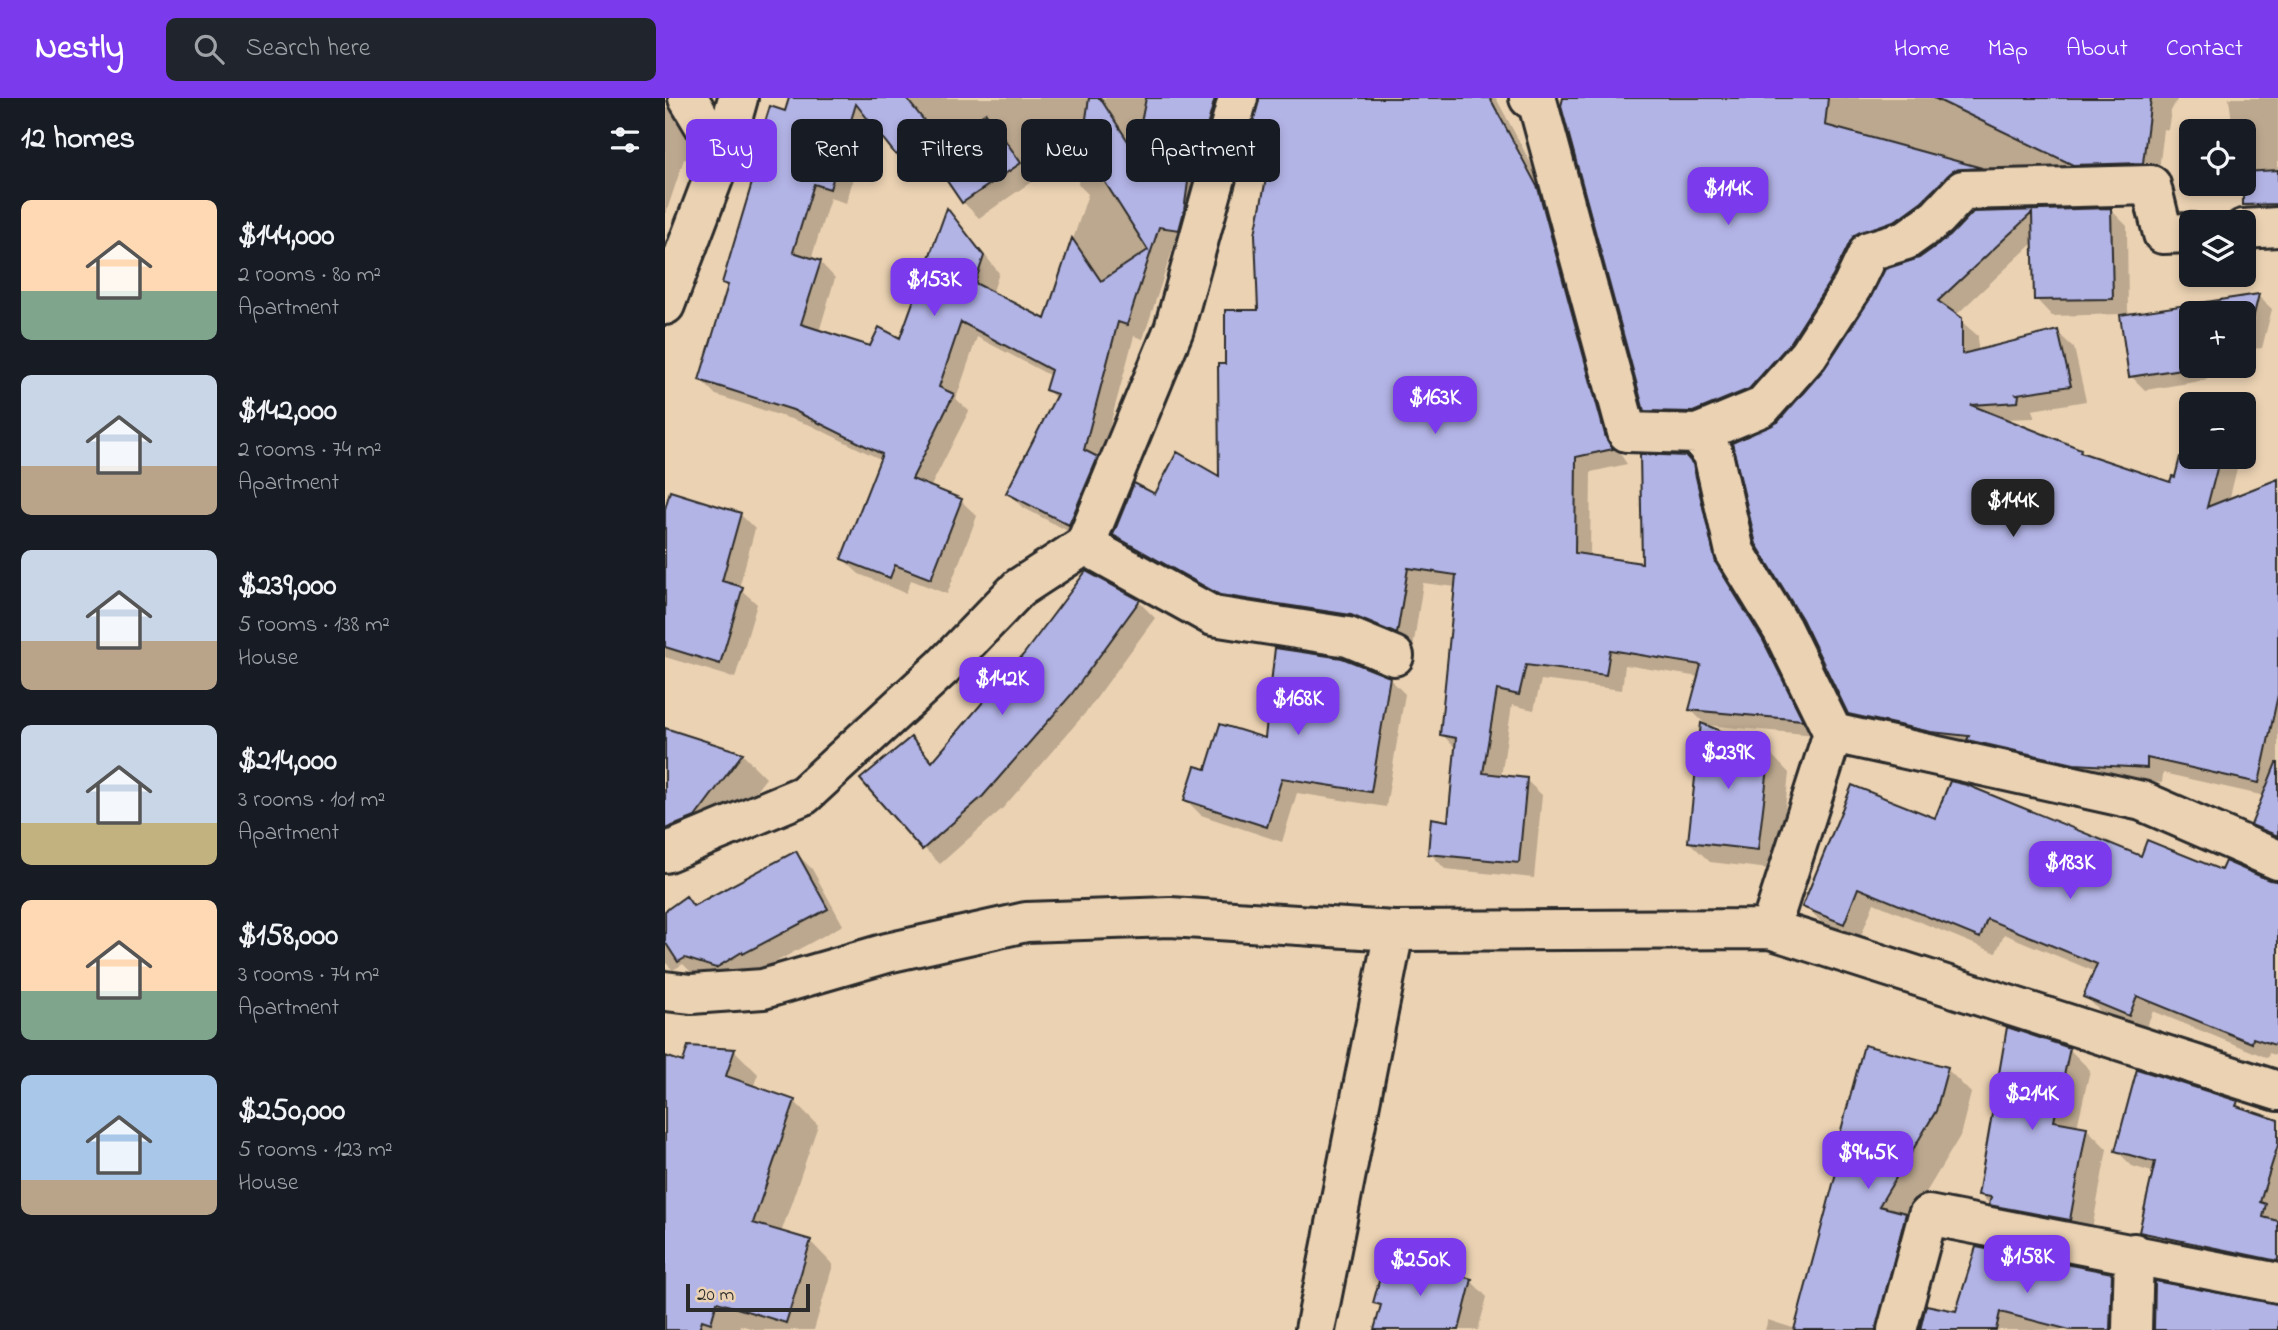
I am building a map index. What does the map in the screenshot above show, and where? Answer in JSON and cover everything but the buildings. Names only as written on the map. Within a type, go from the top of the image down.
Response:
[{"type":"street","points":[[688,98],[701,119]]},
{"type":"street","points":[[732,119],[738,98]]},
{"type":"street","points":[[665,853],[804,795],[943,667],[1019,588],[1086,545],[1174,329],[1238,98]]},
{"type":"street","points":[[1529,98],[1538,104],[1627,432],[1697,434],[1762,407],[1808,355],[1852,287],[1869,251],[1906,240],[1937,218],[1963,190],[2151,185],[2163,234],[2179,233]]},
{"type":"street","points":[[665,305],[712,182]]},
{"type":"street","points":[[2256,228],[2278,227]]},
{"type":"street","points":[[1697,434],[1713,454],[1735,552],[1782,629],[1833,733],[1770,929]]},
{"type":"street","points":[[1086,545],[1213,616],[1348,636],[1394,656]]},
{"type":"street","points":[[1833,733],[2142,801],[2278,860]]},
{"type":"street","points":[[665,991],[691,994],[763,989],[887,953],[1026,922],[1170,917],[1395,931],[1770,929],[2278,1091]]},
{"type":"street","points":[[1315,1330],[1395,931]]},
{"type":"street","points":[[1897,1330],[1928,1215],[2278,1283]]},
{"type":"street","points":[[2132,1330],[2134,1254]]}]
